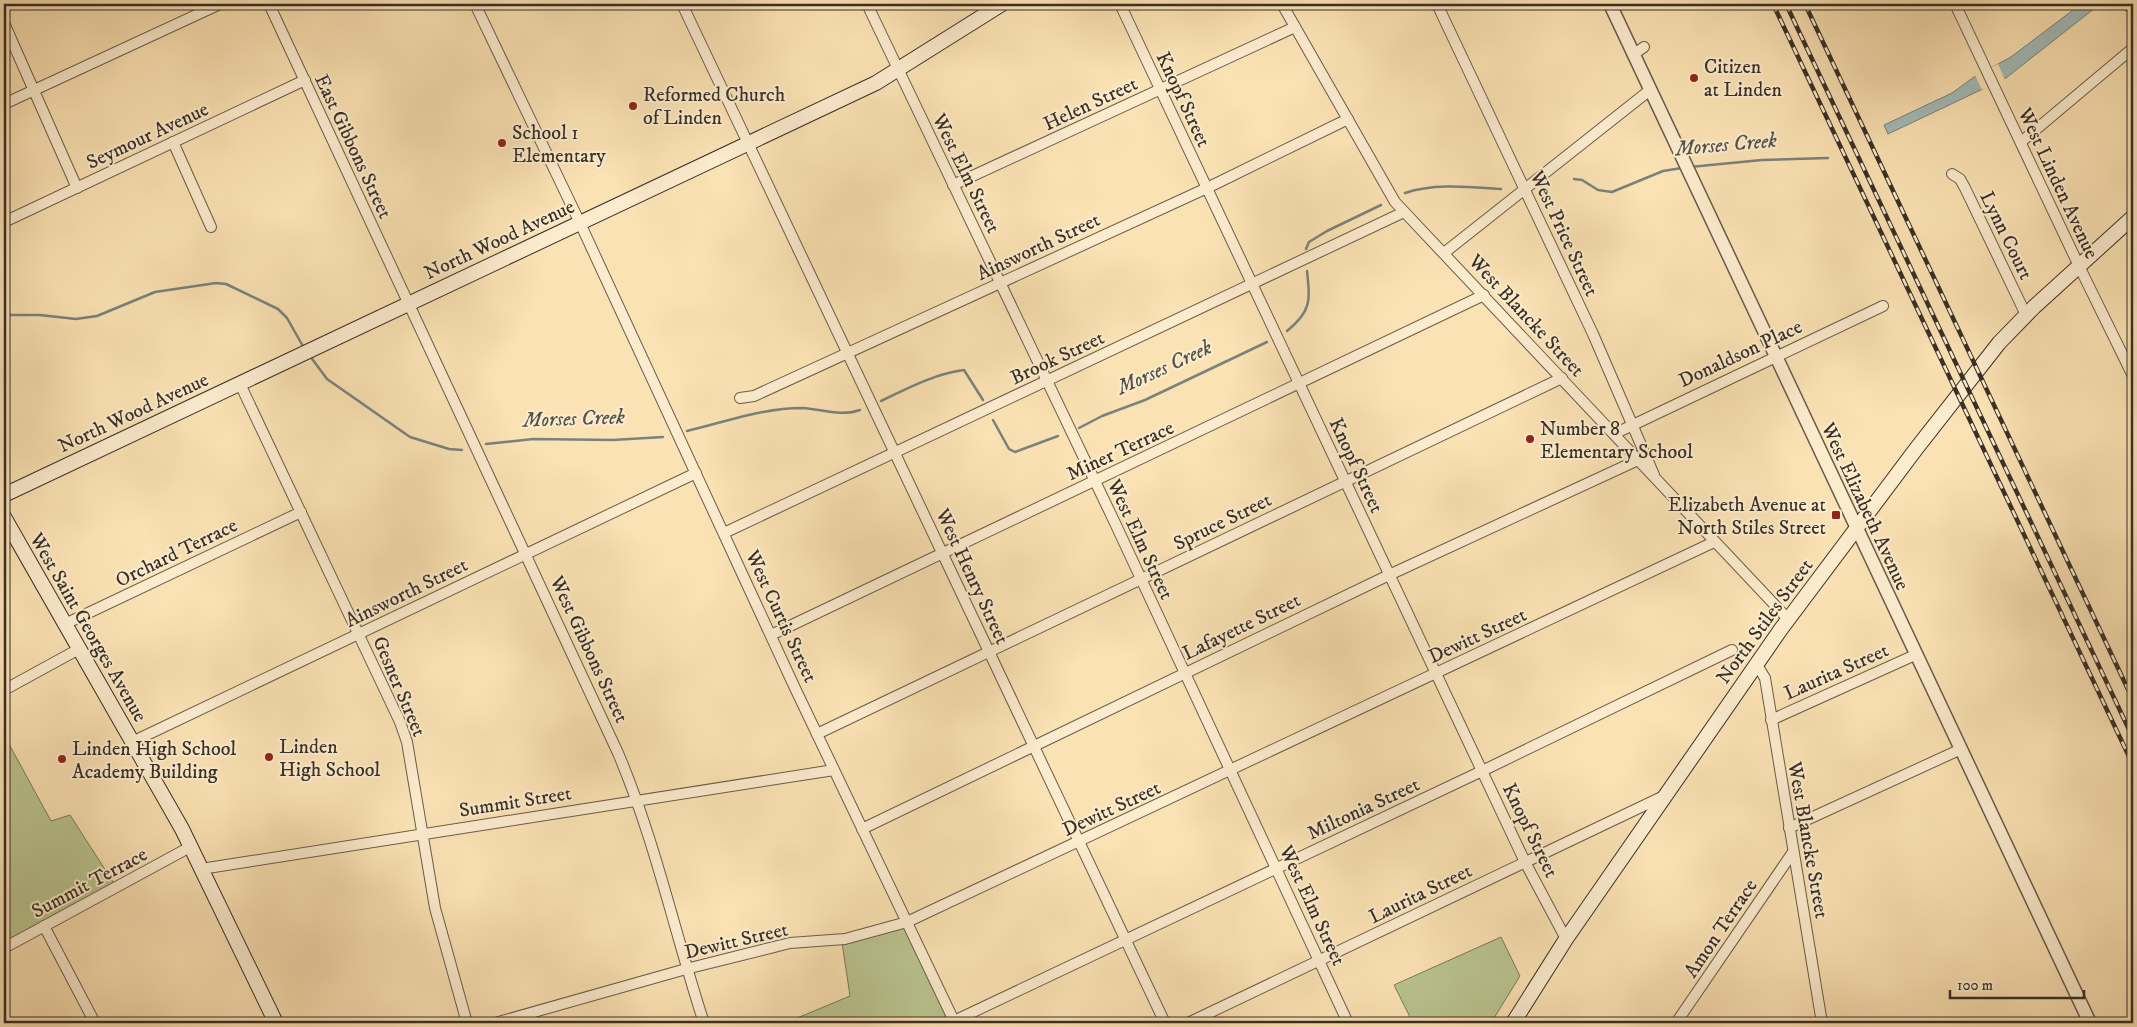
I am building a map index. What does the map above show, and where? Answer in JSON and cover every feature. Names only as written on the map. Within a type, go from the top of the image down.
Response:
[{"type":"main road","name":"North Wood Avenue","points":[[4,494],[240,384],[898,71],[1002,4]]},
{"type":"main road","name":"North Stiles Street","points":[[1513,1023],[1566,939],[1788,619],[1856,527],[1995,348],[2026,315],[2133,217]]},
{"type":"main road","name":"West Saint Georges Avenue","points":[[4,517],[190,847],[276,1023]]},
{"type":"street","points":[[4,104],[220,4]]},
{"type":"street","name":"East Gibbons Street","points":[[269,4],[408,304]]},
{"type":"street","name":"West Curtis Street","points":[[476,4],[580,222],[817,734],[954,1022]]},
{"type":"street","name":"West Henry Street","points":[[682,4],[1165,1023]]},
{"type":"street","name":"West Elm Street","points":[[867,4],[1095,481],[1348,1023]]},
{"type":"street","name":"Knopf Street","points":[[1120,4],[1525,862],[1566,939]]},
{"type":"street","name":"West Blancke Street","points":[[1282,4],[1381,180],[1404,212],[1788,619]]},
{"type":"street","name":"West Price Street","points":[[1436,4],[1634,424],[1657,480]]},
{"type":"street","name":"West Elizabeth Avenue","points":[[1610,4],[1639,50],[1650,90],[1959,750],[2090,1023]]},
{"type":"street","name":"West Linden Avenue","points":[[1955,4],[2133,376]]},
{"type":"street","points":[[2127,4],[2133,10]]},
{"type":"street","points":[[4,23],[77,188]]},
{"type":"street","name":"Helen Street","points":[[953,185],[1295,27]]},
{"type":"street","points":[[2021,142],[2133,48]]},
{"type":"street","name":"Seymour Avenue","points":[[4,222],[304,80]]},
{"type":"street","points":[[1444,253],[1650,90]]},
{"type":"street","name":"Ainsworth Street","points":[[740,398],[754,396],[1207,188],[1348,119]]},
{"type":"street","points":[[173,142],[211,226]]},
{"type":"street","name":"Lynn Court","points":[[1952,174],[1960,179],[1965,188],[2026,315]]},
{"type":"street","name":"Brook Street","points":[[724,533],[1404,212]]},
{"type":"street","name":"Miner Terrace","points":[[771,635],[1484,296]]},
{"type":"street","name":"West Gibbons Street","points":[[408,304],[526,554],[638,800],[686,969],[704,1023]]},
{"type":"street","name":"Donaldson Place","points":[[1614,434],[1883,306]]},
{"type":"street","name":"Spruce Street","points":[[817,734],[1562,378]]},
{"type":"street","name":"Gesner Street","points":[[240,384],[407,742],[437,916],[467,1023]]},
{"type":"street","name":"Lafayette Street","points":[[862,829],[1389,574],[1638,460]]},
{"type":"street","name":"Ainsworth Street","points":[[132,742],[696,472]]},
{"type":"street","name":"Orchard Terrace","points":[[65,624],[301,512]]},
{"type":"street","name":"Dewitt Street","points":[[495,1023],[686,969],[790,943],[845,939],[907,922],[1714,542]]},
{"type":"street","points":[[4,690],[80,649]]},
{"type":"street","name":"Miltonia Street","points":[[954,1022],[1732,650]]},
{"type":"street","name":"Laurita Street","points":[[1771,720],[1915,655]]},
{"type":"street","name":"West Blancke Street","points":[[1757,664],[1765,678],[1822,1023]]},
{"type":"street","points":[[1789,828],[1959,750]]},
{"type":"street","name":"Summit Street","points":[[201,869],[834,770]]},
{"type":"street","name":"Laurita Street","points":[[1188,1023],[1667,794]]},
{"type":"street","name":"Summit Terrace","points":[[4,948],[190,847]]},
{"type":"street","name":"Amon Terrace","points":[[1676,1023],[1793,852]]},
{"type":"street","points":[[44,926],[95,1023]]},
{"type":"green space","points":[[4,735],[51,821],[70,815],[115,885],[4,945]]},
{"type":"green space","points":[[911,921],[958,1023],[785,1023],[850,996],[841,936]]},
{"type":"green space","points":[[1501,937],[1520,976],[1491,1023],[1413,1023],[1394,985]]},
{"type":"water","points":[[2081,4],[2100,4],[2006,78],[1888,134],[1884,125],[1952,93],[1974,77],[2011,57]]},
{"type":"pier","points":[[1998,64],[2005,80],[1982,90],[1975,75]]},
{"type":"waterway","name":"Morses Creek","points":[[1690,167],[1762,160],[1828,158]]},
{"type":"waterway","name":"Morses Creek","points":[[1574,179],[1582,180],[1598,190],[1612,192],[1663,171],[1682,168]]},
{"type":"waterway","name":"Morses Creek","points":[[1405,193],[1440,187],[1501,189]]},
{"type":"waterway","name":"Morses Creek","points":[[1306,249],[1309,242],[1327,231],[1381,205]]},
{"type":"waterway","name":"Morses Creek","points":[[1287,331],[1301,317],[1308,304],[1307,271]]},
{"type":"waterway","name":"Morses Creek","points":[[4,315],[40,315],[76,319],[97,316],[155,292],[216,283],[226,284],[278,309],[287,318],[304,348]]},
{"type":"waterway","name":"Morses Creek","points":[[1079,428],[1102,416],[1145,400],[1267,342]]},
{"type":"waterway","name":"Morses Creek","points":[[310,356],[327,379],[410,437],[449,449],[462,450]]},
{"type":"waterway","name":"Morses Creek","points":[[881,401],[932,378],[964,370],[983,400]]},
{"type":"waterway","name":"Morses Creek","points":[[687,431],[773,410],[802,408],[846,413],[860,410]]},
{"type":"waterway","name":"Morses Creek","points":[[993,420],[1009,449],[1015,452],[1058,436]]},
{"type":"waterway","name":"Morses Creek","points":[[486,444],[533,439],[613,440],[663,437]]},
{"type":"railway","points":[[1773,4],[2133,765]]},
{"type":"railway","points":[[1786,4],[2133,738]]},
{"type":"railway","points":[[1805,4],[2133,700]]},
{"type":"place","name":"Citizen at Linden","points":[[1694,78]]},
{"type":"place","name":"Reformed Church of Linden","points":[[633,106]]},
{"type":"place","name":"School 1 Elementary","points":[[502,143]]},
{"type":"place","name":"Number 8 Elementary School","points":[[1530,439]]},
{"type":"place","name":"Elizabeth Avenue at North Stiles Street","points":[[1836,515]]},
{"type":"place","name":"Linden High School","points":[[269,757]]},
{"type":"place","name":"Linden High School Academy Building","points":[[62,759]]}]
